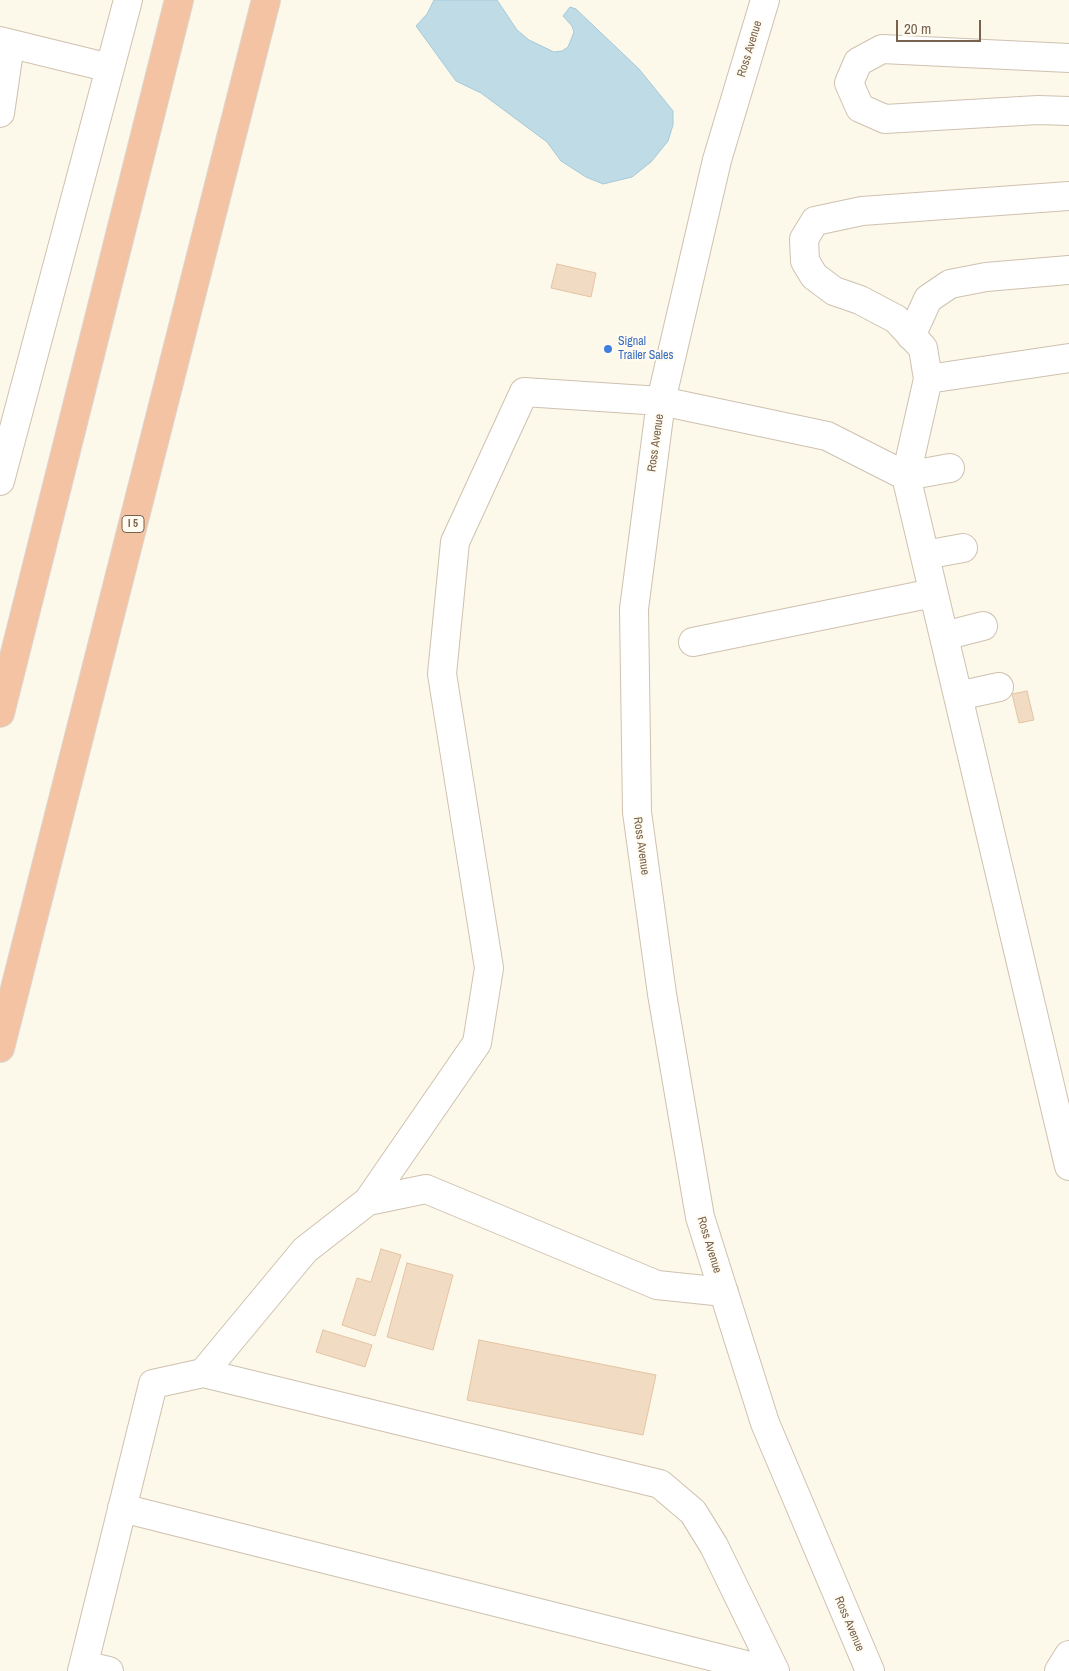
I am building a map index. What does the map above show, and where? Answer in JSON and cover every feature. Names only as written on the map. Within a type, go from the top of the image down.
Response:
[{"type":"highway","points":[[0,713],[180,0]]},
{"type":"highway","name":"I 5","points":[[0,1048],[266,0]]},
{"type":"street","points":[[0,481],[128,0]]},
{"type":"street","name":"Ross Avenue","points":[[765,0],[717,160],[661,401],[634,609],[637,812],[662,994],[700,1218],[765,1423],[870,1671]]},
{"type":"street","points":[[0,113],[5,43],[110,68]]},
{"type":"street","points":[[1069,58],[882,49],[858,62],[849,83],[860,108],[885,119],[1038,110],[1069,111]]},
{"type":"street","points":[[1069,196],[862,211],[815,221],[804,238],[805,261],[814,276],[834,291],[860,300],[896,319],[923,348],[928,379],[906,476],[1069,1166]]},
{"type":"street","points":[[911,336],[928,299],[950,284],[986,277],[1069,270]]},
{"type":"street","points":[[928,379],[1069,358]]},
{"type":"street","points":[[203,1373],[305,1250],[368,1201],[477,1043],[489,968],[442,674],[455,542],[524,392],[661,401],[827,436],[906,476],[950,468]]},
{"type":"street","points":[[925,554],[963,548]]},
{"type":"street","points":[[693,642],[933,593]]},
{"type":"street","points":[[944,636],[984,626]]},
{"type":"street","points":[[958,696],[999,687]]},
{"type":"street","points":[[368,1201],[426,1189],[657,1285],[724,1292]]},
{"type":"street","points":[[92,1669],[122,1508],[153,1384],[203,1373],[660,1484],[693,1512],[714,1546],[775,1671]]},
{"type":"street","points":[[122,1508],[770,1671]]},
{"type":"street","points":[[1060,1671],[1069,1655]]},
{"type":"water","points":[[434,0],[497,0],[517,30],[529,40],[554,52],[562,51],[568,47],[574,32],[572,26],[563,16],[570,7],[576,9],[639,69],[673,111],[673,125],[668,141],[651,162],[632,177],[603,184],[586,177],[561,161],[547,142],[481,93],[456,81],[416,26],[427,14]]},
{"type":"building","points":[[557,264],[596,273],[591,297],[551,288]]},
{"type":"building","points":[[1027,691],[1034,720],[1019,723],[1012,694]]},
{"type":"building","points":[[381,1249],[401,1255],[375,1336],[342,1325],[357,1278],[371,1282]]},
{"type":"building","points":[[407,1263],[453,1275],[433,1350],[387,1337]]},
{"type":"building","points":[[323,1330],[372,1345],[365,1367],[316,1352]]},
{"type":"building","points":[[479,1340],[656,1375],[643,1435],[467,1400]]},
{"type":"place","name":"Signal Trailer Sales","points":[[608,349]]}]
